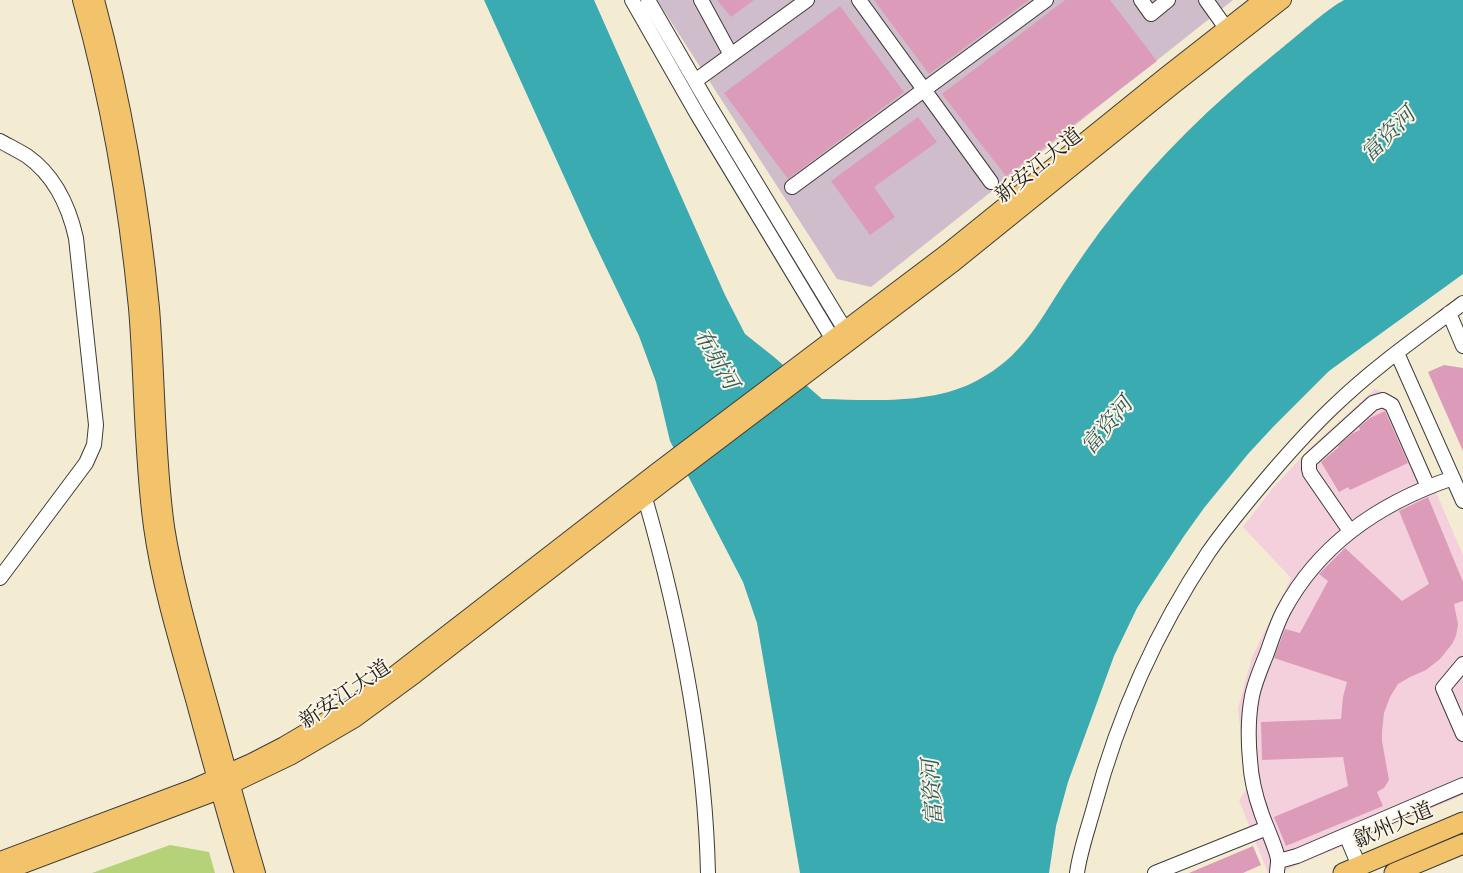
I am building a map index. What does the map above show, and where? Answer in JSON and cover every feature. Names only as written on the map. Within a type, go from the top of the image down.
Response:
[{"type":"highway","name":"歙州大道","points":[[1351,870],[1463,822]]},
{"type":"highway","name":"歙州大道","points":[[1394,873],[1463,844]]},
{"type":"main road","points":[[81,0],[107,105],[129,242],[140,353],[149,502],[159,565],[176,635],[224,782],[257,873]]},
{"type":"main road","points":[[96,0],[120,102],[141,224],[154,352],[160,472],[167,528],[180,598],[224,782],[243,873]]},
{"type":"main road","name":"新安江大道","points":[[0,860],[183,792],[224,782],[378,687],[842,340],[946,253],[1262,0]]},
{"type":"main road","name":"新安江大道","points":[[842,340],[954,263],[1173,86],[1283,0]]},
{"type":"main road","name":"新安江大道","points":[[2,873],[290,757],[323,738],[385,698],[644,498],[666,473]]},
{"type":"street","points":[[632,0],[698,114],[842,340]]},
{"type":"street","points":[[648,0],[842,340]]},
{"type":"street","points":[[701,0],[731,55]]},
{"type":"street","points":[[695,81],[807,0]]},
{"type":"street","points":[[859,0],[991,182]]},
{"type":"street","points":[[792,187],[1046,0]]},
{"type":"street","points":[[1141,0],[1151,14],[1168,0]]},
{"type":"street","points":[[1206,0],[1226,28]]},
{"type":"street","points":[[0,142],[27,156],[46,174],[61,195],[73,223],[96,425],[94,445],[86,463],[0,578]]},
{"type":"street","points":[[1077,873],[1103,774],[1125,711],[1150,654],[1178,600],[1209,552],[1236,516],[1300,440],[1333,407],[1397,352],[1463,303]]},
{"type":"street","points":[[1449,313],[1463,346]]},
{"type":"street","points":[[1397,352],[1463,501]]},
{"type":"street","points":[[1350,531],[1310,473],[1308,465],[1309,461],[1373,403],[1384,400],[1392,405],[1428,487]]},
{"type":"street","points":[[1453,478],[1387,506],[1350,531],[1323,556],[1301,583],[1291,597],[1279,621],[1252,694],[1249,728],[1250,762],[1256,795],[1278,867],[1297,856],[1463,785]]},
{"type":"street","points":[[644,498],[674,610],[690,691],[703,783],[708,873]]},
{"type":"street","points":[[1463,664],[1443,688],[1463,734]]},
{"type":"street","points":[[1155,873],[1267,828]]},
{"type":"street","points":[[1346,836],[1351,870]]},
{"type":"shaded area","points":[[657,0],[1233,0],[871,287],[837,279]]},
{"type":"shaded area","points":[[1375,389],[1395,397],[1463,555],[1463,795],[1279,873],[1268,873],[1239,800],[1247,789],[1238,708],[1252,657],[1291,578],[1243,527],[1272,489],[1311,447]]},
{"type":"green space","points":[[170,845],[209,852],[215,873],[92,873]]},
{"type":"water","points":[[484,0],[594,0],[725,295],[745,334],[822,399],[881,400],[942,394],[978,380],[1006,361],[1036,326],[1106,223],[1168,151],[1228,93],[1331,8],[1345,0],[1463,0],[1463,274],[1329,371],[1248,454],[1184,536],[1137,608],[1114,656],[1068,782],[1056,826],[1049,873],[800,873],[757,623],[743,582],[670,441],[656,382],[639,336],[591,236]]},
{"type":"building","points":[[717,0],[754,0],[731,17]]},
{"type":"building","points":[[874,0],[1029,0],[929,74]]},
{"type":"building","points":[[1065,0],[1110,0],[1157,61],[1006,176],[942,94]]},
{"type":"building","points":[[840,6],[904,92],[788,179],[724,93]]},
{"type":"building","points":[[918,117],[937,142],[874,187],[895,217],[870,235],[831,181]]},
{"type":"building","points":[[1444,365],[1463,368],[1463,451],[1428,372]]},
{"type":"building","points":[[1385,411],[1408,463],[1350,490],[1348,487],[1339,492],[1321,462],[1353,433],[1360,430],[1359,427],[1370,418]]},
{"type":"building","points":[[1428,497],[1463,582],[1463,601],[1454,604],[1458,624],[1456,636],[1440,659],[1426,670],[1398,684],[1390,697],[1384,713],[1382,732],[1389,780],[1384,788],[1377,792],[1383,806],[1286,846],[1274,817],[1348,786],[1343,757],[1262,760],[1261,722],[1341,719],[1343,697],[1347,682],[1274,658],[1285,629],[1300,633],[1328,581],[1319,574],[1345,548],[1402,601],[1429,584],[1399,511]]},
{"type":"building","points":[[1253,846],[1261,865],[1243,873],[1189,873]]},
{"type":"water label","name":"富资河","points":[[1390,136]]},
{"type":"water label","name":"布射河","points":[[714,360]]},
{"type":"water label","name":"富资河","points":[[1109,427]]},
{"type":"water label","name":"富资河","points":[[935,792]]}]
